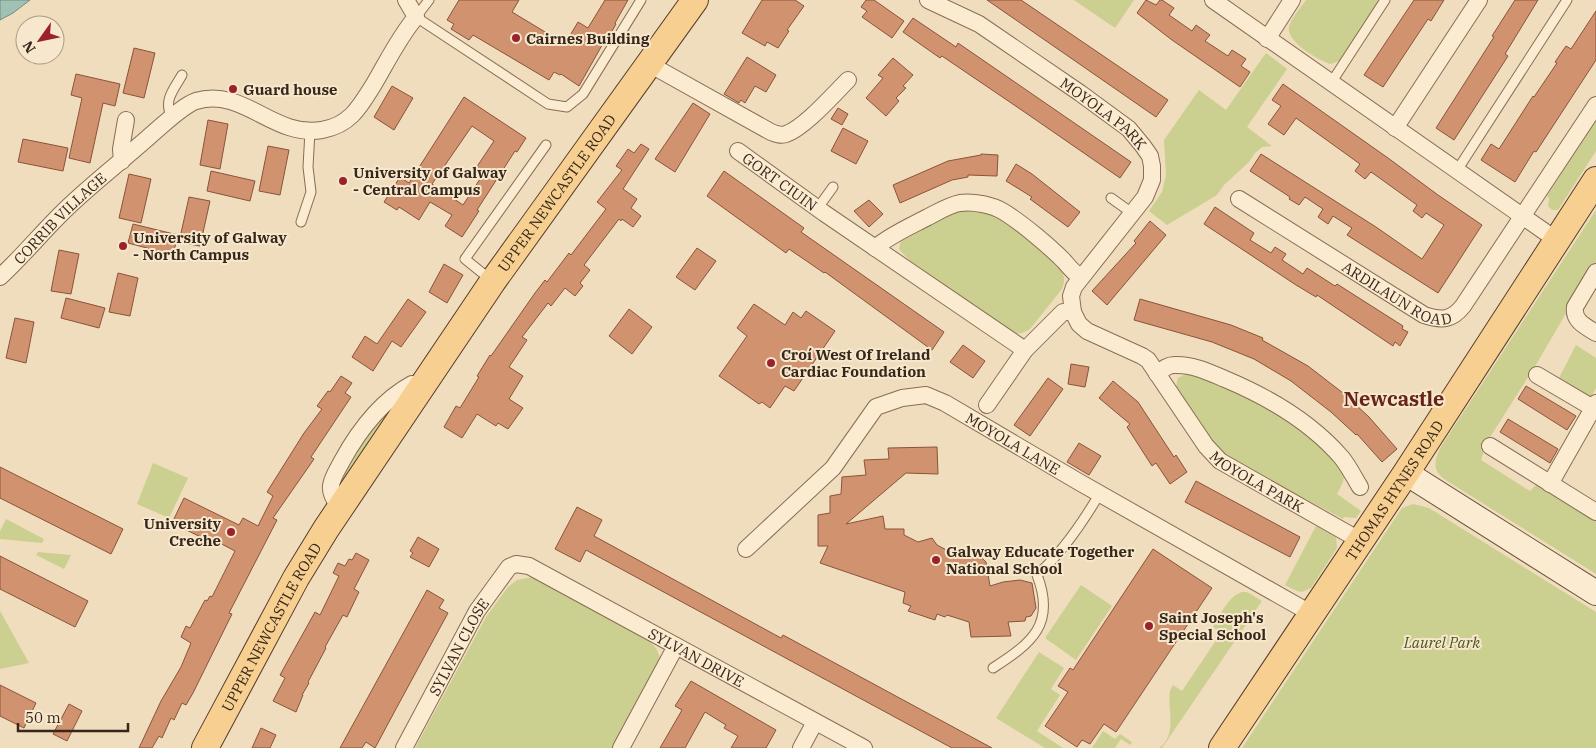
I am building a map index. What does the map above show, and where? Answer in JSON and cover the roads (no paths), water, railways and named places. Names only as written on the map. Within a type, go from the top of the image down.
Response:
[{"type":"main road","name":"UPPER NEWCASTLE ROAD","points":[[205,748],[296,578],[340,508],[494,281],[695,0]]},
{"type":"main road","name":"THOMAS HYNES ROAD","points":[[1222,748],[1406,474],[1596,180]]},
{"type":"street","points":[[310,131],[335,126],[356,111],[407,28],[416,17],[406,0]]},
{"type":"street","name":"MOYOLA PARK","points":[[928,0],[979,24],[1110,115],[1137,138],[1150,156],[1153,174],[1145,197],[1080,277],[1072,292],[1073,312],[1082,327],[1145,358],[1201,440],[1215,457],[1361,541]]},
{"type":"street","points":[[1213,0],[1456,172],[1558,241]]},
{"type":"street","points":[[1267,39],[1292,0]]},
{"type":"street","points":[[1395,128],[1479,0]]},
{"type":"street","points":[[649,64],[771,132],[781,135],[787,134],[802,124],[848,80]]},
{"type":"street","name":"CORRIB VILLAGE","points":[[0,277],[66,209],[172,118],[195,102],[204,100],[230,101],[249,108],[286,127],[310,131]]},
{"type":"street","name":"ARDILAUN ROAD","points":[[1238,199],[1424,315],[1439,319],[1456,315],[1596,105]]},
{"type":"street","points":[[122,161],[121,149],[126,120]]},
{"type":"street","name":"GORT CIUIN","points":[[738,151],[820,211]]},
{"type":"street","points":[[875,248],[954,204],[962,202],[986,205],[1004,211],[1046,245],[1080,277]]},
{"type":"street","points":[[820,211],[1025,350]]},
{"type":"street","points":[[1596,272],[1575,307],[1574,312],[1580,323],[1596,333]]},
{"type":"street","points":[[987,405],[1025,350],[1063,312],[1073,312]]},
{"type":"street","points":[[1157,374],[1174,365],[1193,367],[1212,373],[1261,395],[1284,409],[1324,441],[1342,458],[1360,487]]},
{"type":"street","points":[[1537,375],[1594,406],[1550,484]]},
{"type":"street","name":"MOYOLA LANE","points":[[746,549],[833,468],[876,407],[902,398],[926,395],[945,403],[1312,614]]},
{"type":"street","points":[[1490,446],[1596,512]]},
{"type":"street","points":[[1406,474],[1596,593]]},
{"type":"street","name":"SYLVAN CLOSE","points":[[404,748],[477,611],[510,566],[516,564],[529,566]]},
{"type":"street","name":"SYLVAN DRIVE","points":[[529,566],[864,748]]},
{"type":"street","points":[[621,748],[676,646]]},
{"type":"street","points":[[801,748],[815,722]]},
{"type":"lane","points":[[429,0],[416,17],[548,104],[567,107],[583,94],[641,0]]},
{"type":"lane","points":[[1331,83],[1385,0]]},
{"type":"lane","points":[[1456,172],[1567,0]]},
{"type":"lane","points":[[172,118],[168,109],[168,98],[182,75]]},
{"type":"lane","points":[[301,222],[311,192],[308,167],[310,131]]},
{"type":"lane","points":[[494,281],[465,259],[546,145]]},
{"type":"lane","points":[[820,211],[833,187]]},
{"type":"lane","points":[[1111,198],[1132,213]]},
{"type":"lane","points":[[993,668],[1021,649],[1035,634],[1044,613],[1044,596],[1037,575],[1075,530],[1100,493]]},
{"type":"place","name":"Cairnes Building","points":[[516,38]]},
{"type":"place","name":"Guard house","points":[[233,89]]},
{"type":"place","name":"University of Galway - Central Campus","points":[[343,181]]},
{"type":"place","name":"University of Galway - North Campus","points":[[123,246]]},
{"type":"place","name":"Croí West Of Ireland Cardiac Foundation","points":[[771,363]]},
{"type":"place","name":"University Creche","points":[[231,532]]},
{"type":"place","name":"Galway Educate Together National School","points":[[936,560]]},
{"type":"place","name":"Saint Joseph's Special School","points":[[1149,626]]},
{"type":"district","name":"Newcastle","points":[[1394,398]]},
{"type":"park label","name":"Laurel Park","points":[[1442,642]]}]
